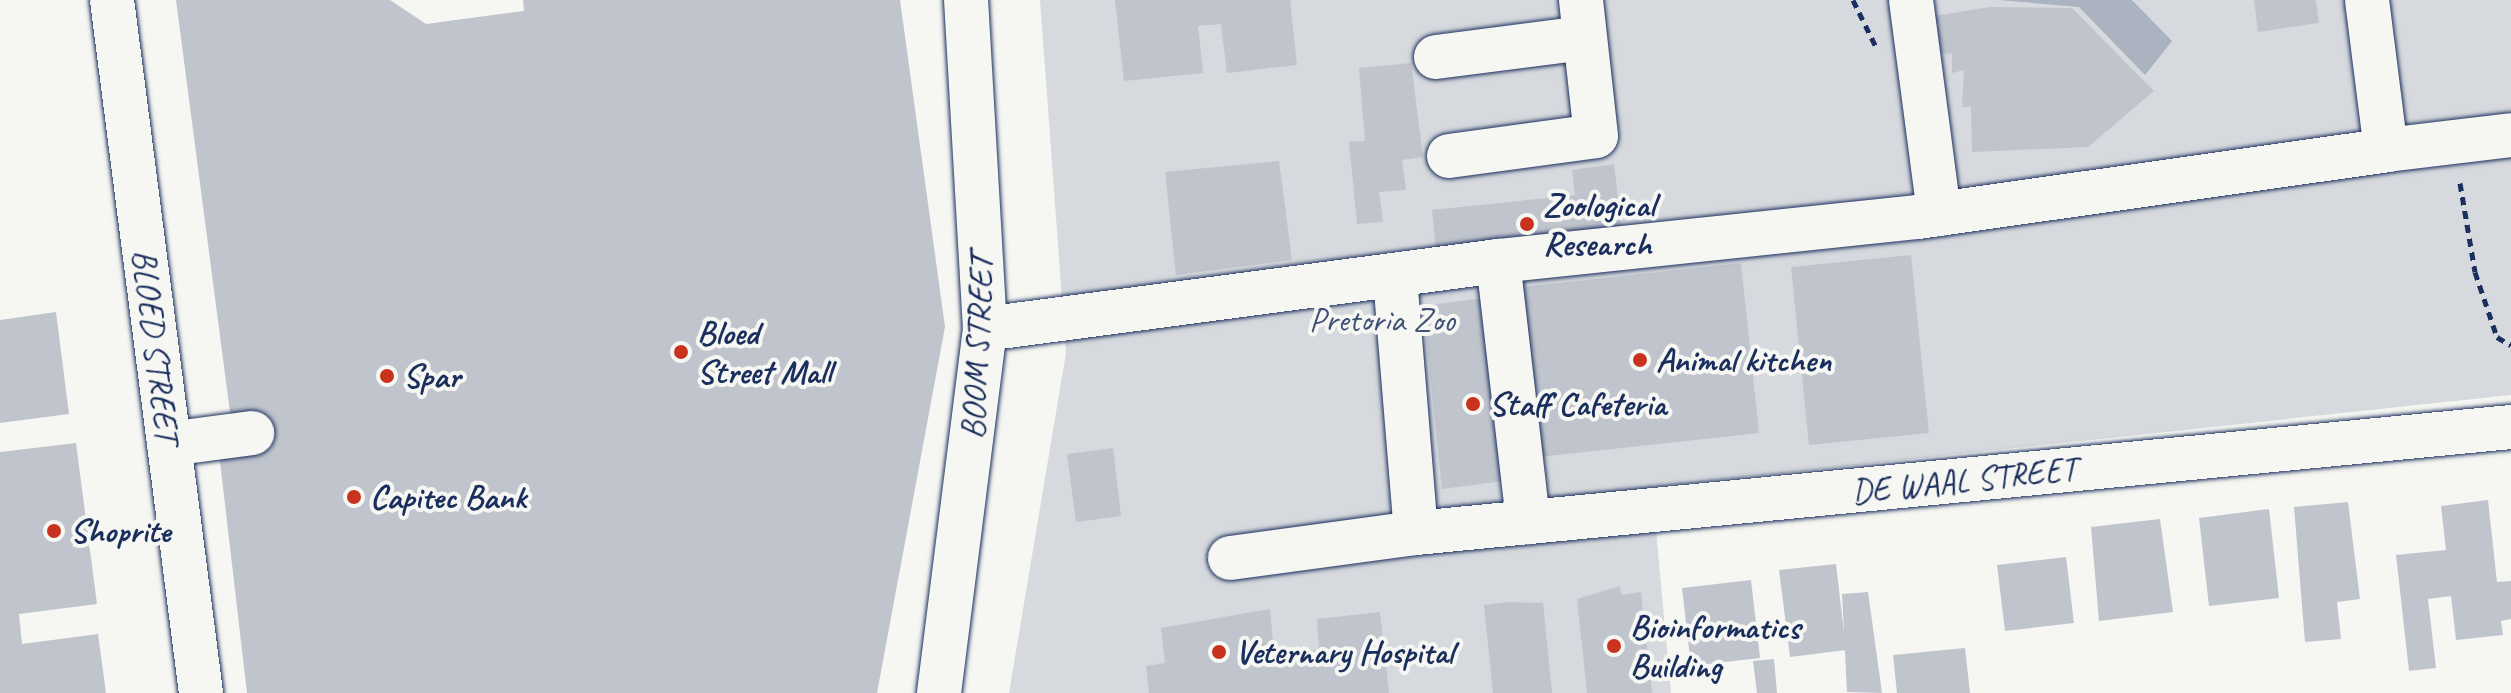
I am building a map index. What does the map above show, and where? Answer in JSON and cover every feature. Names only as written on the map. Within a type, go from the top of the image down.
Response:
[{"type":"main road","name":"BLOED STREET","points":[[112,0],[201,693]]},
{"type":"main road","name":"BOOM STREET","points":[[939,693],[985,329],[966,0]]},
{"type":"main road","points":[[1911,0],[1939,214]]},
{"type":"main road","points":[[2367,0],[2386,150]]},
{"type":"main road","points":[[1436,57],[1583,19],[1596,136],[1449,156]]},
{"type":"main road","points":[[985,329],[1498,261],[1939,214],[2511,135]]},
{"type":"main road","points":[[1498,261],[1528,522]]},
{"type":"main road","points":[[1395,275],[1416,533]]},
{"type":"main road","name":"DE WAAL STREET","points":[[1230,558],[1416,533],[2511,427]]},
{"type":"main road","points":[[169,444],[252,433]]},
{"type":"path","points":[[2461,141],[2460,191],[2475,272],[2497,337],[2511,345]]},
{"type":"green space","name":"Pretoria Zoo","points":[[1040,0],[2511,0],[2511,395],[1652,487],[1671,693],[1009,693],[1066,353]]},
{"type":"shaded area","points":[[1999,0],[2132,0],[2172,41],[2145,75],[2079,7]]},
{"type":"building","name":"Bloed Street Mall","points":[[176,0],[390,0],[426,24],[524,11],[523,0],[900,0],[945,327],[877,693],[247,693],[219,453],[271,447],[267,415],[231,420]]},
{"type":"building","points":[[1115,0],[1290,0],[1297,65],[1227,73],[1221,24],[1198,26],[1203,73],[1124,81]]},
{"type":"building","points":[[2254,0],[2316,0],[2319,23],[2258,32]]},
{"type":"building","points":[[1990,7],[2072,8],[2154,91],[2088,147],[1972,152],[1971,107],[1962,107],[1964,70],[1952,73],[1952,54],[1933,52],[1934,16]]},
{"type":"building","points":[[1411,63],[1423,157],[1402,160],[1406,190],[1379,192],[1383,222],[1357,224],[1349,142],[1365,141],[1359,68]]},
{"type":"building","points":[[1279,161],[1292,260],[1176,275],[1165,172]]},
{"type":"building","name":"Zoological Research","points":[[1614,164],[1623,239],[1437,262],[1432,210],[1575,195],[1572,170]]},
{"type":"building","points":[[1911,255],[1929,433],[1809,445],[1791,267]]},
{"type":"building","name":"Animal kitchen","points":[[1741,263],[1759,433],[1539,457],[1521,287]]},
{"type":"building","name":"Staff Cafeteria","points":[[1491,297],[1519,479],[1442,489],[1423,306]]},
{"type":"building","points":[[56,312],[69,414],[0,423],[0,320]]},
{"type":"building","points":[[76,443],[97,604],[19,614],[22,644],[98,634],[106,693],[0,693],[0,452]]},
{"type":"building","points":[[1113,448],[1121,516],[1076,522],[1067,454]]},
{"type":"building","points":[[2488,500],[2497,582],[2511,581],[2511,619],[2501,621],[2503,635],[2456,640],[2451,596],[2428,599],[2436,668],[2409,671],[2396,555],[2446,550],[2441,506]]},
{"type":"building","points":[[2348,502],[2360,599],[2337,602],[2341,639],[2305,642],[2294,507]]},
{"type":"building","points":[[2269,509],[2279,598],[2209,606],[2199,518]]},
{"type":"building","points":[[2160,519],[2173,612],[2099,621],[2091,527]]},
{"type":"building","points":[[2066,557],[2074,623],[2005,631],[1997,565]]},
{"type":"building","points":[[1836,564],[1846,650],[1790,657],[1779,570]]},
{"type":"building","points":[[1751,580],[1760,658],[1691,666],[1682,588]]},
{"type":"building","name":"Bioinformatics Building","points":[[1620,586],[1621,595],[1641,592],[1652,693],[1587,693],[1577,599]]},
{"type":"building","points":[[1868,592],[1882,693],[1847,692],[1842,594]]},
{"type":"building","points":[[1543,603],[1552,693],[1493,693],[1484,605]]},
{"type":"building","name":"Veternary Hospital","points":[[1270,609],[1274,653],[1319,650],[1317,619],[1380,612],[1389,693],[1149,693],[1146,666],[1165,663],[1161,628]]},
{"type":"building","points":[[1965,648],[1970,693],[1897,693],[1893,655]]},
{"type":"building","points":[[1774,659],[1777,693],[1757,693],[1753,661]]},
{"type":"place","name":"Zoological Research","points":[[1527,224]]},
{"type":"place","name":"Bloed Street Mall","points":[[681,352]]},
{"type":"place","name":"Animal kitchen","points":[[1640,360]]},
{"type":"place","name":"Spar","points":[[387,376]]},
{"type":"place","name":"Staff Cafeteria","points":[[1473,404]]},
{"type":"place","name":"Capitec Bank","points":[[354,497]]},
{"type":"place","name":"Shoprite","points":[[54,531]]},
{"type":"place","name":"Bioinformatics Building","points":[[1614,646]]},
{"type":"place","name":"Veternary Hospital","points":[[1219,652]]}]
